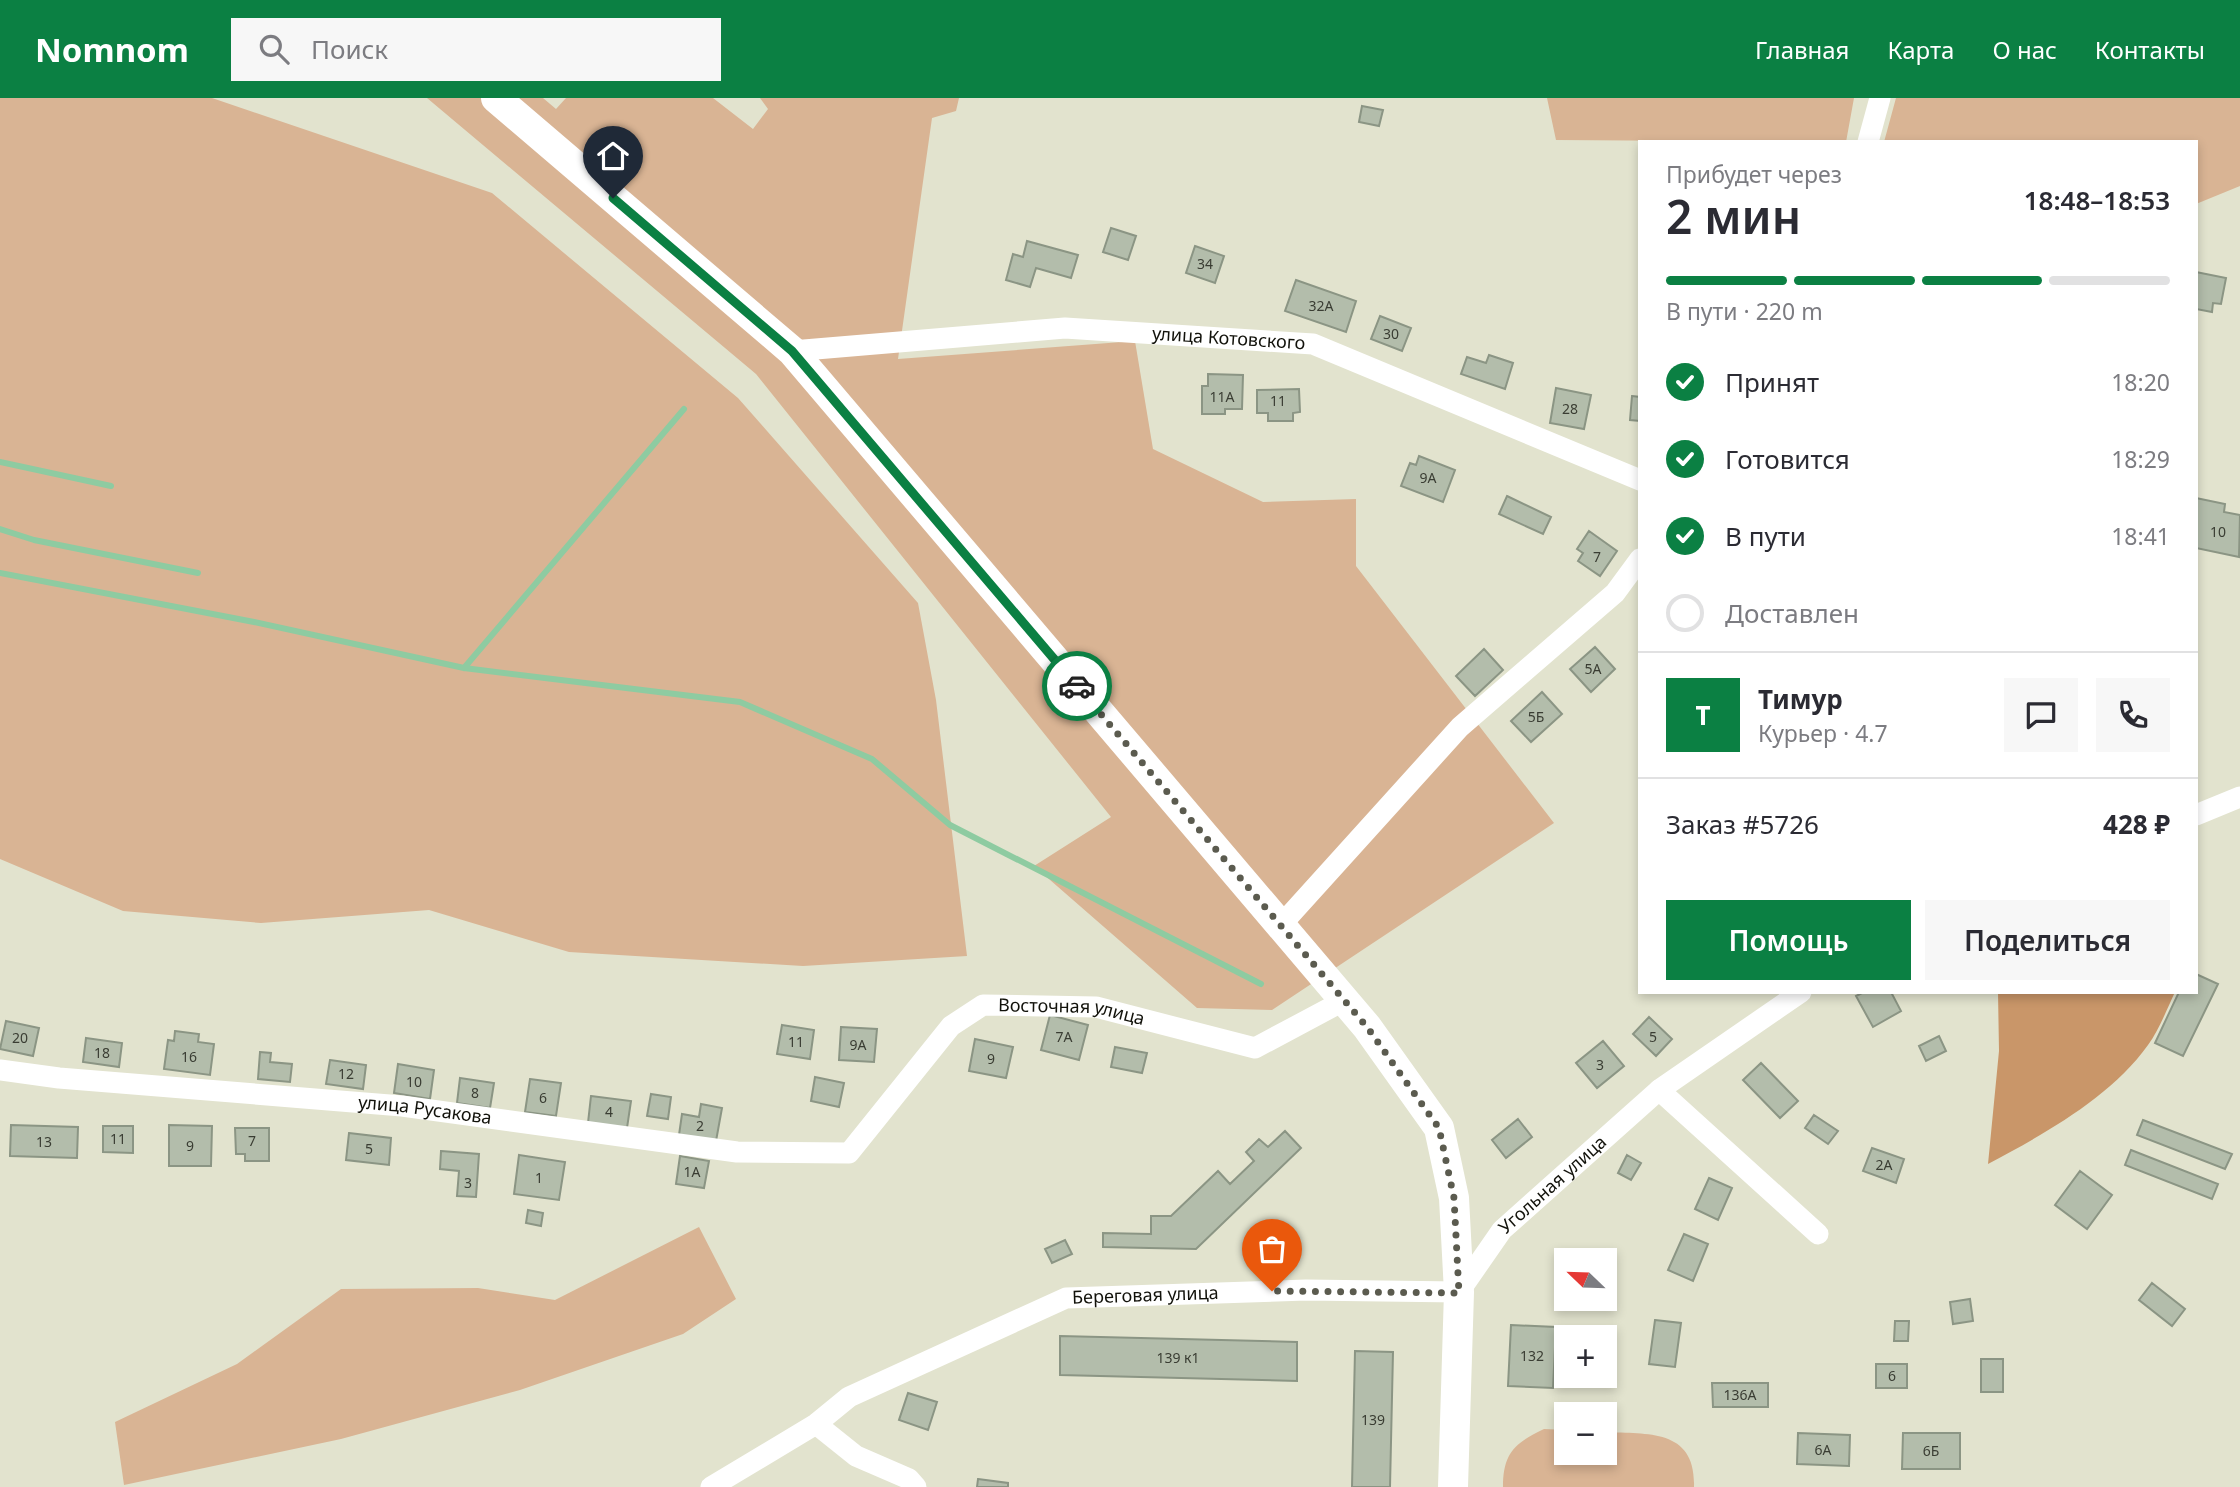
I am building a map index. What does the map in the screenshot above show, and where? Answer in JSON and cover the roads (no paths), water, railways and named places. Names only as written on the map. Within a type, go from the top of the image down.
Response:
[{"type":"main road","points":[[496,98],[792,351],[1345,1000],[1439,1128],[1454,1198],[1459,1293],[1453,1487]]},
{"type":"street","points":[[1869,140],[1880,98]]},
{"type":"street","name":"улица Котовского","points":[[792,351],[1065,328],[1313,344],[1638,479]]},
{"type":"street","points":[[1281,925],[1460,727],[1615,593],[1638,562]]},
{"type":"street","points":[[2198,814],[2240,797]]},
{"type":"street","name":"Угольная улица","points":[[1459,1293],[1502,1230],[1659,1090],[1798,994]]},
{"type":"street","name":"Восточная улица","points":[[849,1153],[951,1026],[983,1005],[1096,1007],[1255,1048],[1345,1000]]},
{"type":"street","name":"улица Русакова","points":[[0,1069],[59,1078],[402,1106],[737,1152],[849,1153]]},
{"type":"street","points":[[1659,1090],[1818,1234]]},
{"type":"street","name":"Береговая улица","points":[[711,1487],[816,1424],[849,1397],[1066,1298],[1306,1290],[1459,1293]]},
{"type":"street","points":[[816,1424],[856,1456],[909,1479],[916,1487]]},
{"type":"waterway","points":[[464,668],[684,409]]},
{"type":"waterway","points":[[0,462],[111,486]]},
{"type":"waterway","points":[[0,529],[34,540],[198,573]]},
{"type":"waterway","points":[[0,573],[254,622],[464,668],[740,702],[872,759],[950,825],[1261,984]]}]
